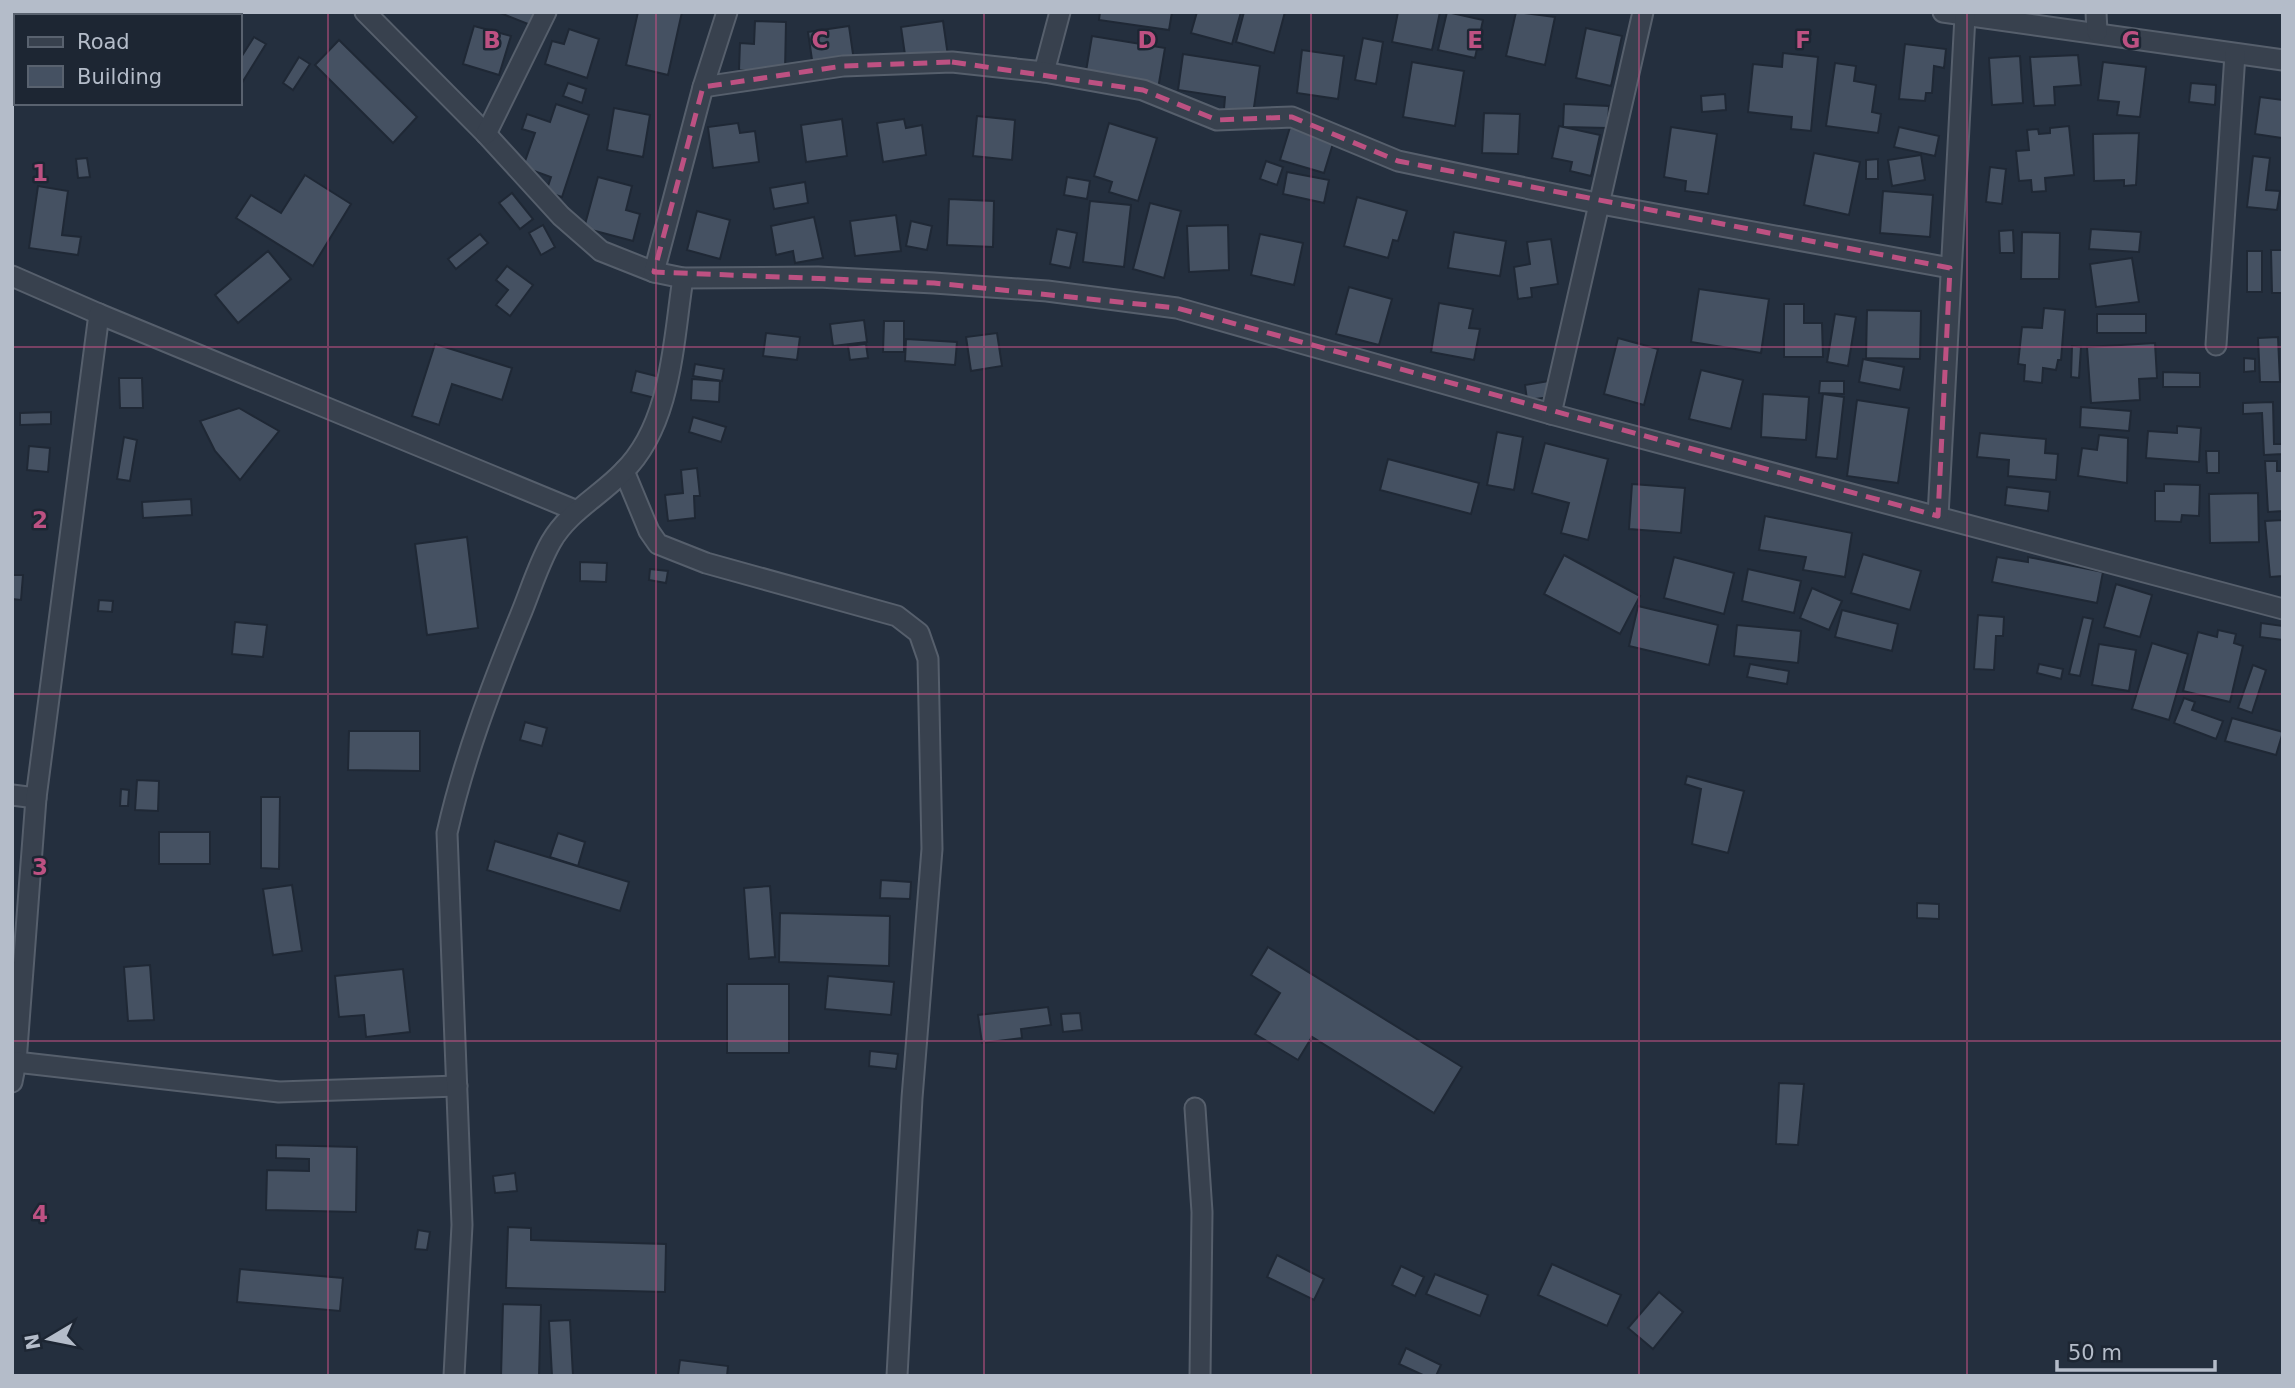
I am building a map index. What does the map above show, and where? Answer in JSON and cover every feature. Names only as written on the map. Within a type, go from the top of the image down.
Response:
[{"type":"street","points":[[486,134],[546,12]]},
{"type":"street","points":[[654,272],[703,87],[727,12]]},
{"type":"street","points":[[1044,72],[1060,12]]},
{"type":"street","points":[[1551,414],[1643,12]]},
{"type":"street","points":[[1943,12],[1965,16],[2097,22],[2235,54],[2283,60]]},
{"type":"street","points":[[372,14],[561,216],[601,251],[654,272],[683,278],[818,277],[934,283],[1047,291],[1177,309],[1551,414],[2283,609]]},
{"type":"street","points":[[1938,516],[1965,16]]},
{"type":"street","points":[[2216,345],[2235,54]]},
{"type":"street","points":[[703,87],[764,76],[857,66],[951,62],[1044,72],[1143,90],[1217,120],[1292,117],[1398,161],[1601,204],[1950,268]]},
{"type":"street","points":[[12,276],[577,511]]},
{"type":"street","points":[[454,1376],[462,1225],[447,833],[458,783],[489,694],[551,541],[577,511],[624,471],[654,429],[663,397],[683,278]]},
{"type":"street","points":[[99,314],[36,798],[14,1072],[279,1092],[457,1086]]},
{"type":"street","points":[[624,471],[658,544],[706,563],[897,617],[919,633],[928,659],[932,849],[912,1098],[897,1376]]},
{"type":"street","points":[[12,795],[36,798]]},
{"type":"street","points":[[1195,1108],[1202,1212],[1200,1376]]},
{"type":"highlighted area","points":[[952,62],[1143,90],[1217,120],[1292,117],[1398,161],[1950,268],[1938,516],[1177,308],[934,283],[654,272],[703,87],[843,66]]},
{"type":"building","points":[[498,12],[539,12],[533,26]]},
{"type":"building","points":[[638,12],[682,12],[668,75],[626,65]]},
{"type":"building","points":[[1100,12],[1172,12],[1169,30],[1099,20]]},
{"type":"building","points":[[1197,12],[1241,12],[1232,44],[1191,33]]},
{"type":"building","points":[[1244,12],[1285,12],[1274,53],[1236,42]]},
{"type":"building","points":[[1398,12],[1440,12],[1432,50],[1392,42]]},
{"type":"building","points":[[1447,12],[1483,20],[1475,58],[1438,50]]},
{"type":"building","points":[[1516,12],[1555,17],[1545,65],[1506,56]]},
{"type":"building","points":[[755,21],[786,22],[785,71],[739,70],[740,43],[754,44]]},
{"type":"building","points":[[943,21],[948,56],[906,62],[901,27]]},
{"type":"building","points":[[474,26],[511,36],[499,75],[463,64]]},
{"type":"building","points":[[849,26],[854,61],[813,67],[808,32]]},
{"type":"building","points":[[1586,28],[1622,36],[1611,86],[1576,78]]},
{"type":"building","points":[[569,29],[599,39],[587,78],[545,64],[552,41],[564,44]]},
{"type":"building","points":[[1092,36],[1165,48],[1158,89],[1085,77]]},
{"type":"building","points":[[254,37],[266,44],[242,83],[242,56]]},
{"type":"building","points":[[1363,38],[1383,42],[1376,84],[1355,80]]},
{"type":"building","points":[[339,40],[417,117],[393,143],[315,65]]},
{"type":"building","points":[[1905,44],[1946,49],[1944,68],[1934,66],[1932,93],[1926,93],[1925,101],[1899,99]]},
{"type":"building","points":[[1302,50],[1344,56],[1338,99],[1297,93]]},
{"type":"building","points":[[1783,53],[1818,57],[1811,131],[1791,129],[1792,117],[1748,112],[1753,64],[1782,67]]},
{"type":"building","points":[[1183,54],[1260,66],[1253,114],[1224,109],[1225,97],[1178,90]]},
{"type":"building","points":[[2078,55],[2081,85],[2054,87],[2055,105],[2034,106],[2030,57]]},
{"type":"building","points":[[2020,56],[2023,103],[1992,105],[1989,58]]},
{"type":"building","points":[[299,57],[310,64],[293,90],[283,83]]},
{"type":"building","points":[[1412,62],[1464,71],[1455,126],[1403,117]]},
{"type":"building","points":[[2103,62],[2146,67],[2140,117],[2117,115],[2119,102],[2098,100]]},
{"type":"building","points":[[1835,63],[1856,66],[1854,81],[1876,85],[1872,112],[1881,114],[1878,133],[1826,126]]},
{"type":"building","points":[[568,83],[586,89],[582,103],[563,96]]},
{"type":"building","points":[[2191,83],[2216,85],[2215,105],[2189,102]]},
{"type":"building","points":[[1725,94],[1726,110],[1702,112],[1701,96]]},
{"type":"building","points":[[2260,97],[2283,100],[2282,138],[2255,134]]},
{"type":"building","points":[[556,104],[589,115],[562,197],[546,192],[551,177],[523,167],[535,133],[522,129],[527,114],[550,122]]},
{"type":"building","points":[[1564,104],[1609,106],[1608,128],[1563,127]]},
{"type":"building","points":[[614,108],[650,115],[643,157],[607,150]]},
{"type":"building","points":[[1484,113],[1520,114],[1518,154],[1482,153]]},
{"type":"building","points":[[977,116],[1015,120],[1012,160],[973,156]]},
{"type":"building","points":[[842,119],[847,156],[806,162],[801,125]]},
{"type":"building","points":[[904,119],[906,128],[922,125],[926,155],[883,162],[877,123]]},
{"type":"building","points":[[738,123],[740,133],[755,131],[759,162],[713,168],[708,127]]},
{"type":"building","points":[[1109,123],[1157,138],[1138,201],[1109,192],[1112,182],[1094,176]]},
{"type":"building","points":[[1291,124],[1335,137],[1324,173],[1280,160]]},
{"type":"building","points":[[1559,126],[1600,135],[1591,176],[1570,171],[1572,162],[1552,158]]},
{"type":"building","points":[[2069,126],[2074,175],[2045,178],[2046,191],[2032,192],[2031,180],[2019,181],[2016,151],[2029,150],[2027,130],[2038,129],[2039,134],[2050,133],[2050,128]]},
{"type":"building","points":[[1671,127],[1717,134],[1708,194],[1685,191],[1686,181],[1664,177]]},
{"type":"building","points":[[1899,127],[1939,136],[1935,156],[1894,147]]},
{"type":"building","points":[[2139,133],[2136,185],[2124,186],[2124,180],[2094,181],[2093,134]]},
{"type":"building","points":[[1814,153],[1860,162],[1849,215],[1804,205]]},
{"type":"building","points":[[1921,155],[1925,180],[1892,186],[1888,160]]},
{"type":"building","points":[[2253,156],[2270,158],[2266,190],[2280,191],[2277,210],[2247,207]]},
{"type":"building","points":[[87,158],[90,177],[78,178],[76,159]]},
{"type":"building","points":[[1878,159],[1878,179],[1866,179],[1866,160]]},
{"type":"building","points":[[1266,161],[1283,167],[1277,185],[1260,179]]},
{"type":"building","points":[[1990,167],[2006,169],[2002,204],[1986,202]]},
{"type":"building","points":[[1287,172],[1329,180],[1324,203],[1283,194]]},
{"type":"building","points":[[305,175],[351,204],[313,266],[236,218],[251,195],[281,213]]},
{"type":"building","points":[[598,177],[632,186],[626,210],[640,214],[633,241],[584,228]]},
{"type":"building","points":[[1067,177],[1090,181],[1087,199],[1064,195]]},
{"type":"building","points":[[805,182],[808,203],[774,209],[770,188]]},
{"type":"building","points":[[38,186],[68,191],[62,235],[81,237],[78,255],[29,248]]},
{"type":"building","points":[[1883,191],[1933,195],[1930,237],[1880,233]]},
{"type":"building","points":[[512,193],[533,219],[520,229],[499,203]]},
{"type":"building","points":[[1357,197],[1407,211],[1398,241],[1393,240],[1388,258],[1344,246]]},
{"type":"building","points":[[949,199],[994,201],[993,247],[947,245]]},
{"type":"building","points":[[1090,201],[1131,205],[1124,267],[1083,262]]},
{"type":"building","points":[[1150,203],[1181,211],[1164,278],[1133,269]]},
{"type":"building","points":[[697,211],[730,220],[720,259],[687,250]]},
{"type":"building","points":[[896,215],[901,251],[855,256],[850,221]]},
{"type":"building","points":[[814,217],[823,258],[795,263],[793,251],[776,255],[771,226]]},
{"type":"building","points":[[911,221],[932,226],[927,250],[906,246]]},
{"type":"building","points":[[543,225],[555,247],[541,255],[529,233]]},
{"type":"building","points":[[1228,225],[1229,270],[1189,272],[1187,226]]},
{"type":"building","points":[[1057,229],[1077,233],[1070,268],[1050,264]]},
{"type":"building","points":[[2091,229],[2141,232],[2139,252],[2089,249]]},
{"type":"building","points":[[2013,230],[2014,253],[2000,253],[1999,231]]},
{"type":"building","points":[[1454,232],[1506,241],[1500,276],[1448,268]]},
{"type":"building","points":[[2022,232],[2060,233],[2059,279],[2021,279]]},
{"type":"building","points":[[480,234],[488,243],[456,269],[448,259]]},
{"type":"building","points":[[1260,234],[1303,243],[1294,285],[1251,275]]},
{"type":"building","points":[[1551,239],[1558,284],[1531,288],[1532,297],[1518,299],[1514,267],[1530,264],[1527,242]]},
{"type":"building","points":[[2271,250],[2283,250],[2283,293],[2272,293]]},
{"type":"building","points":[[268,251],[291,279],[238,323],[215,295]]},
{"type":"building","points":[[2247,251],[2262,251],[2262,292],[2247,292]]},
{"type":"building","points":[[2132,258],[2139,302],[2096,307],[2090,264]]},
{"type":"building","points":[[507,266],[533,285],[510,316],[496,305],[508,290],[496,280]]},
{"type":"building","points":[[1349,287],[1392,299],[1379,345],[1336,334]]},
{"type":"building","points":[[1699,289],[1769,299],[1761,353],[1691,342]]},
{"type":"building","points":[[1439,303],[1473,309],[1469,328],[1480,329],[1474,360],[1431,352]]},
{"type":"building","points":[[1784,304],[1804,304],[1804,323],[1822,323],[1823,357],[1784,357]]},
{"type":"building","points":[[2044,308],[2065,310],[2061,360],[2058,360],[2056,370],[2043,368],[2042,383],[2024,381],[2025,365],[2018,364],[2022,327],[2042,328]]},
{"type":"building","points":[[1867,310],[1921,311],[1920,359],[1866,358]]},
{"type":"building","points":[[1835,314],[1856,317],[1848,366],[1827,362]]},
{"type":"building","points":[[2097,314],[2146,314],[2146,333],[2097,333]]},
{"type":"building","points":[[864,320],[867,342],[833,346],[830,324]]},
{"type":"building","points":[[884,321],[904,321],[904,352],[883,352]]},
{"type":"building","points":[[766,333],[800,337],[797,360],[763,356]]},
{"type":"building","points":[[997,333],[1002,366],[971,371],[966,337]]},
{"type":"building","points":[[2278,337],[2280,382],[2260,382],[2258,338]]},
{"type":"building","points":[[1618,338],[1658,349],[1644,405],[1604,394]]},
{"type":"building","points":[[906,339],[957,342],[955,365],[905,361]]},
{"type":"building","points":[[2155,343],[2157,378],[2139,379],[2140,400],[2091,403],[2087,347]]},
{"type":"building","points":[[435,344],[512,368],[502,400],[452,384],[439,425],[412,416]]},
{"type":"building","points":[[866,344],[868,358],[850,360],[848,346]]},
{"type":"building","points":[[2072,346],[2081,347],[2079,378],[2071,377]]},
{"type":"building","points":[[2244,358],[2255,359],[2255,371],[2244,372]]},
{"type":"building","points":[[1863,359],[1904,367],[1900,390],[1859,382]]},
{"type":"building","points":[[695,364],[724,369],[722,381],[693,376]]},
{"type":"building","points":[[1701,370],[1743,380],[1731,429],[1689,419]]},
{"type":"building","points":[[636,371],[660,377],[655,398],[631,392]]},
{"type":"building","points":[[2163,372],[2200,373],[2200,387],[2163,387]]},
{"type":"building","points":[[119,378],[142,378],[143,408],[120,408]]},
{"type":"building","points":[[692,379],[720,381],[719,402],[691,400]]},
{"type":"building","points":[[1549,381],[1551,397],[1527,400],[1525,385]]},
{"type":"building","points":[[1820,381],[1844,381],[1844,394],[1819,393]]},
{"type":"building","points":[[1763,394],[1809,397],[1806,440],[1761,437]]},
{"type":"building","points":[[1823,394],[1844,397],[1837,459],[1816,457]]},
{"type":"building","points":[[1857,400],[1909,408],[1898,483],[1847,476]]},
{"type":"building","points":[[2273,402],[2274,444],[2283,444],[2283,454],[2264,455],[2262,413],[2243,414],[2243,403]]},
{"type":"building","points":[[2081,407],[2131,411],[2129,431],[2080,427]]},
{"type":"building","points":[[239,408],[279,431],[240,480],[215,451],[200,421]]},
{"type":"building","points":[[51,412],[51,424],[20,425],[20,413]]},
{"type":"building","points":[[693,417],[726,427],[721,442],[689,432]]},
{"type":"building","points":[[2177,426],[2201,428],[2199,462],[2146,458],[2148,431],[2177,433]]},
{"type":"building","points":[[1497,432],[1523,437],[1514,490],[1487,485]]},
{"type":"building","points":[[1980,433],[2046,439],[2045,453],[2058,454],[2056,480],[2008,476],[2009,460],[1977,457]]},
{"type":"building","points":[[2099,435],[2128,438],[2127,483],[2078,476],[2082,448],[2097,450]]},
{"type":"building","points":[[124,437],[137,440],[130,481],[117,479]]},
{"type":"building","points":[[1545,443],[1608,459],[1588,540],[1561,533],[1569,503],[1532,493]]},
{"type":"building","points":[[29,446],[50,448],[48,472],[27,470]]},
{"type":"building","points":[[2206,451],[2219,451],[2219,473],[2207,473]]},
{"type":"building","points":[[1388,459],[1479,483],[1471,514],[1380,490]]},
{"type":"building","points":[[2265,461],[2277,461],[2277,471],[2282,471],[2283,511],[2268,512]]},
{"type":"building","points":[[697,468],[700,496],[694,496],[695,518],[668,521],[665,495],[683,493],[681,470]]},
{"type":"building","points":[[1632,484],[1685,488],[1681,533],[1629,529]]},
{"type":"building","points":[[2164,484],[2200,485],[2199,516],[2182,515],[2181,522],[2155,521],[2155,491],[2164,491]]},
{"type":"building","points":[[2007,487],[2050,492],[2048,511],[2005,505]]},
{"type":"building","points":[[2258,493],[2259,542],[2210,543],[2209,494]]},
{"type":"building","points":[[191,499],[192,515],[143,518],[142,502]]},
{"type":"building","points":[[1765,516],[1852,533],[1845,577],[1803,570],[1806,557],[1759,550]]},
{"type":"building","points":[[2283,520],[2283,576],[2270,577],[2265,521]]},
{"type":"building","points":[[467,537],[478,628],[427,635],[415,544]]},
{"type":"building","points":[[1863,554],[1921,571],[1910,610],[1851,593]]},
{"type":"building","points":[[1564,555],[1640,596],[1620,634],[1544,594]]},
{"type":"building","points":[[1674,557],[1734,573],[1724,614],[1664,598]]},
{"type":"building","points":[[1997,557],[2028,562],[2028,557],[2103,572],[2097,603],[1992,582]]},
{"type":"building","points":[[580,562],[607,563],[606,582],[580,581]]},
{"type":"building","points":[[650,569],[668,571],[666,583],[649,580]]},
{"type":"building","points":[[1748,569],[1801,581],[1794,613],[1742,601]]},
{"type":"building","points":[[12,575],[23,575],[21,600],[12,599]]},
{"type":"building","points":[[2116,584],[2152,595],[2140,637],[2104,627]]},
{"type":"building","points":[[1812,588],[1842,601],[1829,630],[1800,618]]},
{"type":"building","points":[[99,600],[113,601],[112,612],[98,611]]},
{"type":"building","points":[[1638,606],[1718,625],[1709,665],[1629,646]]},
{"type":"building","points":[[1842,610],[1898,624],[1892,651],[1835,637]]},
{"type":"building","points":[[1978,615],[2004,617],[2003,636],[1996,636],[1994,670],[1974,669]]},
{"type":"building","points":[[2083,617],[2093,619],[2080,676],[2069,674]]},
{"type":"building","points":[[235,622],[267,625],[263,657],[232,654]]},
{"type":"building","points":[[2261,623],[2283,626],[2283,640],[2260,637]]},
{"type":"building","points":[[1737,625],[1801,631],[1798,663],[1734,656]]},
{"type":"building","points":[[2218,630],[2236,634],[2234,643],[2243,646],[2230,702],[2183,691],[2198,632],[2217,637]]},
{"type":"building","points":[[2152,643],[2188,654],[2169,720],[2132,709]]},
{"type":"building","points":[[2099,644],[2136,650],[2129,691],[2092,685]]},
{"type":"building","points":[[1750,664],[1789,671],[1787,684],[1747,677]]},
{"type":"building","points":[[2039,664],[2063,669],[2061,679],[2037,673]]},
{"type":"building","points":[[2253,665],[2266,670],[2252,713],[2238,708]]},
{"type":"building","points":[[2184,698],[2195,702],[2192,710],[2223,721],[2216,739],[2174,723]]},
{"type":"building","points":[[2232,718],[2283,732],[2276,755],[2225,741]]},
{"type":"building","points":[[525,722],[547,728],[542,746],[520,740]]},
{"type":"building","points":[[349,731],[420,731],[420,771],[348,770]]},
{"type":"building","points":[[1687,776],[1744,791],[1728,853],[1692,844],[1701,789],[1685,784]]},
{"type":"building","points":[[137,780],[159,781],[158,811],[135,810]]},
{"type":"building","points":[[121,789],[129,790],[128,806],[120,806]]},
{"type":"building","points":[[261,797],[280,797],[279,869],[261,868]]},
{"type":"building","points":[[159,832],[210,832],[210,864],[159,864]]},
{"type":"building","points":[[558,833],[585,842],[578,866],[550,857]]},
{"type":"building","points":[[495,841],[629,882],[620,911],[487,870]]},
{"type":"building","points":[[881,880],[911,882],[910,899],[880,898]]},
{"type":"building","points":[[292,885],[302,951],[273,955],[263,889]]},
{"type":"building","points":[[770,886],[775,957],[749,959],[744,888]]},
{"type":"building","points":[[1917,903],[1939,904],[1939,919],[1917,918]]},
{"type":"building","points":[[780,913],[890,916],[889,966],[779,962]]},
{"type":"building","points":[[1268,947],[1462,1067],[1434,1113],[1312,1037],[1298,1060],[1255,1034],[1280,993],[1251,975]]},
{"type":"building","points":[[150,965],[154,1020],[128,1021],[124,967]]},
{"type":"building","points":[[403,969],[410,1032],[366,1037],[364,1015],[339,1017],[335,976]]},
{"type":"building","points":[[828,976],[894,982],[891,1015],[825,1009]]},
{"type":"building","points":[[727,984],[789,984],[789,1053],[727,1053]]},
{"type":"building","points":[[1048,1007],[1051,1025],[1021,1029],[1022,1038],[982,1043],[978,1015]]},
{"type":"building","points":[[1080,1013],[1082,1030],[1063,1032],[1061,1014]]},
{"type":"building","points":[[870,1051],[898,1054],[896,1069],[869,1066]]},
{"type":"building","points":[[1779,1083],[1804,1084],[1798,1145],[1776,1144]]},
{"type":"building","points":[[276,1145],[357,1147],[356,1212],[266,1210],[267,1170],[309,1171],[309,1159],[276,1158]]},
{"type":"building","points":[[515,1173],[517,1191],[495,1193],[493,1176]]},
{"type":"building","points":[[508,1227],[531,1228],[531,1240],[666,1244],[665,1292],[506,1288]]},
{"type":"building","points":[[418,1230],[430,1232],[427,1250],[415,1249]]},
{"type":"building","points":[[1277,1255],[1324,1279],[1314,1300],[1267,1277]]},
{"type":"building","points":[[1552,1264],[1621,1295],[1607,1326],[1538,1295]]},
{"type":"building","points":[[1401,1266],[1424,1277],[1415,1296],[1392,1285]]},
{"type":"building","points":[[240,1269],[343,1278],[340,1311],[237,1302]]},
{"type":"building","points":[[1435,1274],[1488,1295],[1480,1316],[1426,1294]]},
{"type":"building","points":[[1659,1292],[1683,1312],[1653,1349],[1628,1328]]},
{"type":"building","points":[[503,1304],[541,1305],[539,1376],[501,1376]]},
{"type":"building","points":[[570,1320],[573,1376],[552,1376],[549,1321]]},
{"type":"building","points":[[1406,1348],[1441,1365],[1436,1376],[1425,1376],[1399,1364]]},
{"type":"building","points":[[680,1360],[728,1366],[727,1376],[678,1376]]}]
